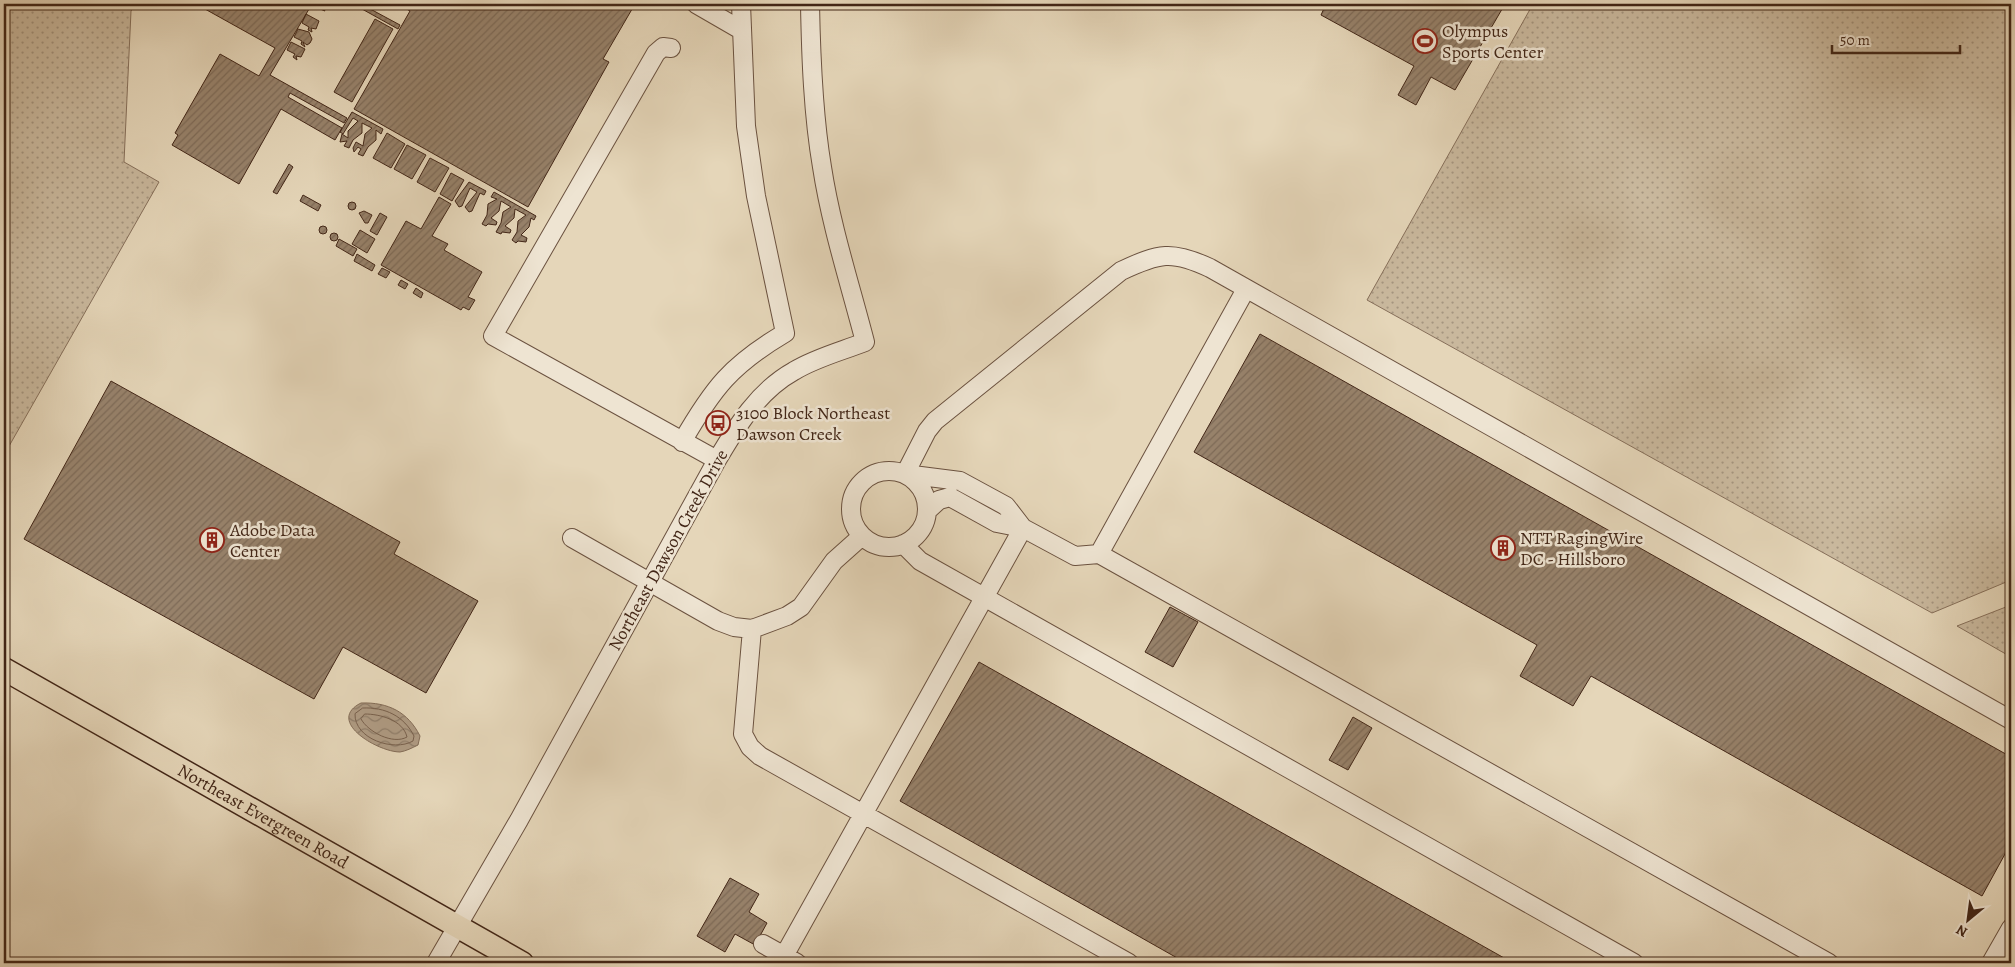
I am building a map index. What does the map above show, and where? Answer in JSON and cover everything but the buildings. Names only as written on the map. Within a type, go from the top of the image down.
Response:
[{"type":"main road","name":"Northeast Evergreen Road","points":[[4,669],[522,963]]},
{"type":"street","points":[[696,4],[741,30]]},
{"type":"street","points":[[682,442],[710,397],[726,377],[742,361],[785,333],[756,196],[748,140],[742,80],[741,4]]},
{"type":"street","name":"Northeast Dawson Creek Drive","points":[[436,963],[652,582],[717,460],[744,415],[775,384],[794,370],[865,342],[836,235],[822,168],[812,76],[810,4]]},
{"type":"street","points":[[671,48],[663,47],[656,53],[493,336],[717,460]]},
{"type":"street","points":[[904,474],[927,430],[935,421],[1121,271],[1145,260],[1180,255],[1210,268],[1246,288],[2011,720]]},
{"type":"street","points":[[1099,554],[1246,288]]},
{"type":"street","points":[[904,474],[917,482],[925,495],[928,510],[924,524],[916,536],[904,544],[889,547],[874,544],[862,536],[854,523],[851,509],[854,494],[863,482],[875,474],[890,471],[960,481],[1006,506],[1023,528]]},
{"type":"street","points":[[928,510],[938,500],[950,497],[997,523],[1023,528],[1074,556],[1099,554],[1829,963]]},
{"type":"street","points":[[763,944],[791,959],[863,815],[1023,528]]},
{"type":"street","points":[[572,538],[718,621],[734,627],[752,629],[773,623],[801,607],[834,561],[862,536]]},
{"type":"street","points":[[904,544],[920,562],[1634,963]]},
{"type":"street","points":[[752,629],[743,734],[750,747],[760,756],[1129,963]]},
{"type":"street","points":[[1991,963],[2011,928]]},
{"type":"shaded area","points":[[4,4],[135,4],[131,11],[124,162],[159,182],[4,455]]},
{"type":"shaded area","points":[[1533,4],[2011,4],[2011,580],[1932,613],[1367,300]]},
{"type":"shaded area","points":[[2011,605],[2011,657],[1957,626]]},
{"type":"water","points":[[361,703],[380,704],[403,715],[410,721],[420,736],[418,745],[400,752],[391,751],[368,741],[352,726],[349,718],[351,710]]},
{"type":"place","name":"Olympus Sports Center","points":[[1425,41]]},
{"type":"place","name":"3100 Block Northeast Dawson Creek","points":[[718,423]]},
{"type":"place","name":"Adobe Data Center","points":[[212,540]]},
{"type":"place","name":"NTT RagingWire DC - Hillsboro","points":[[1503,548]]}]
